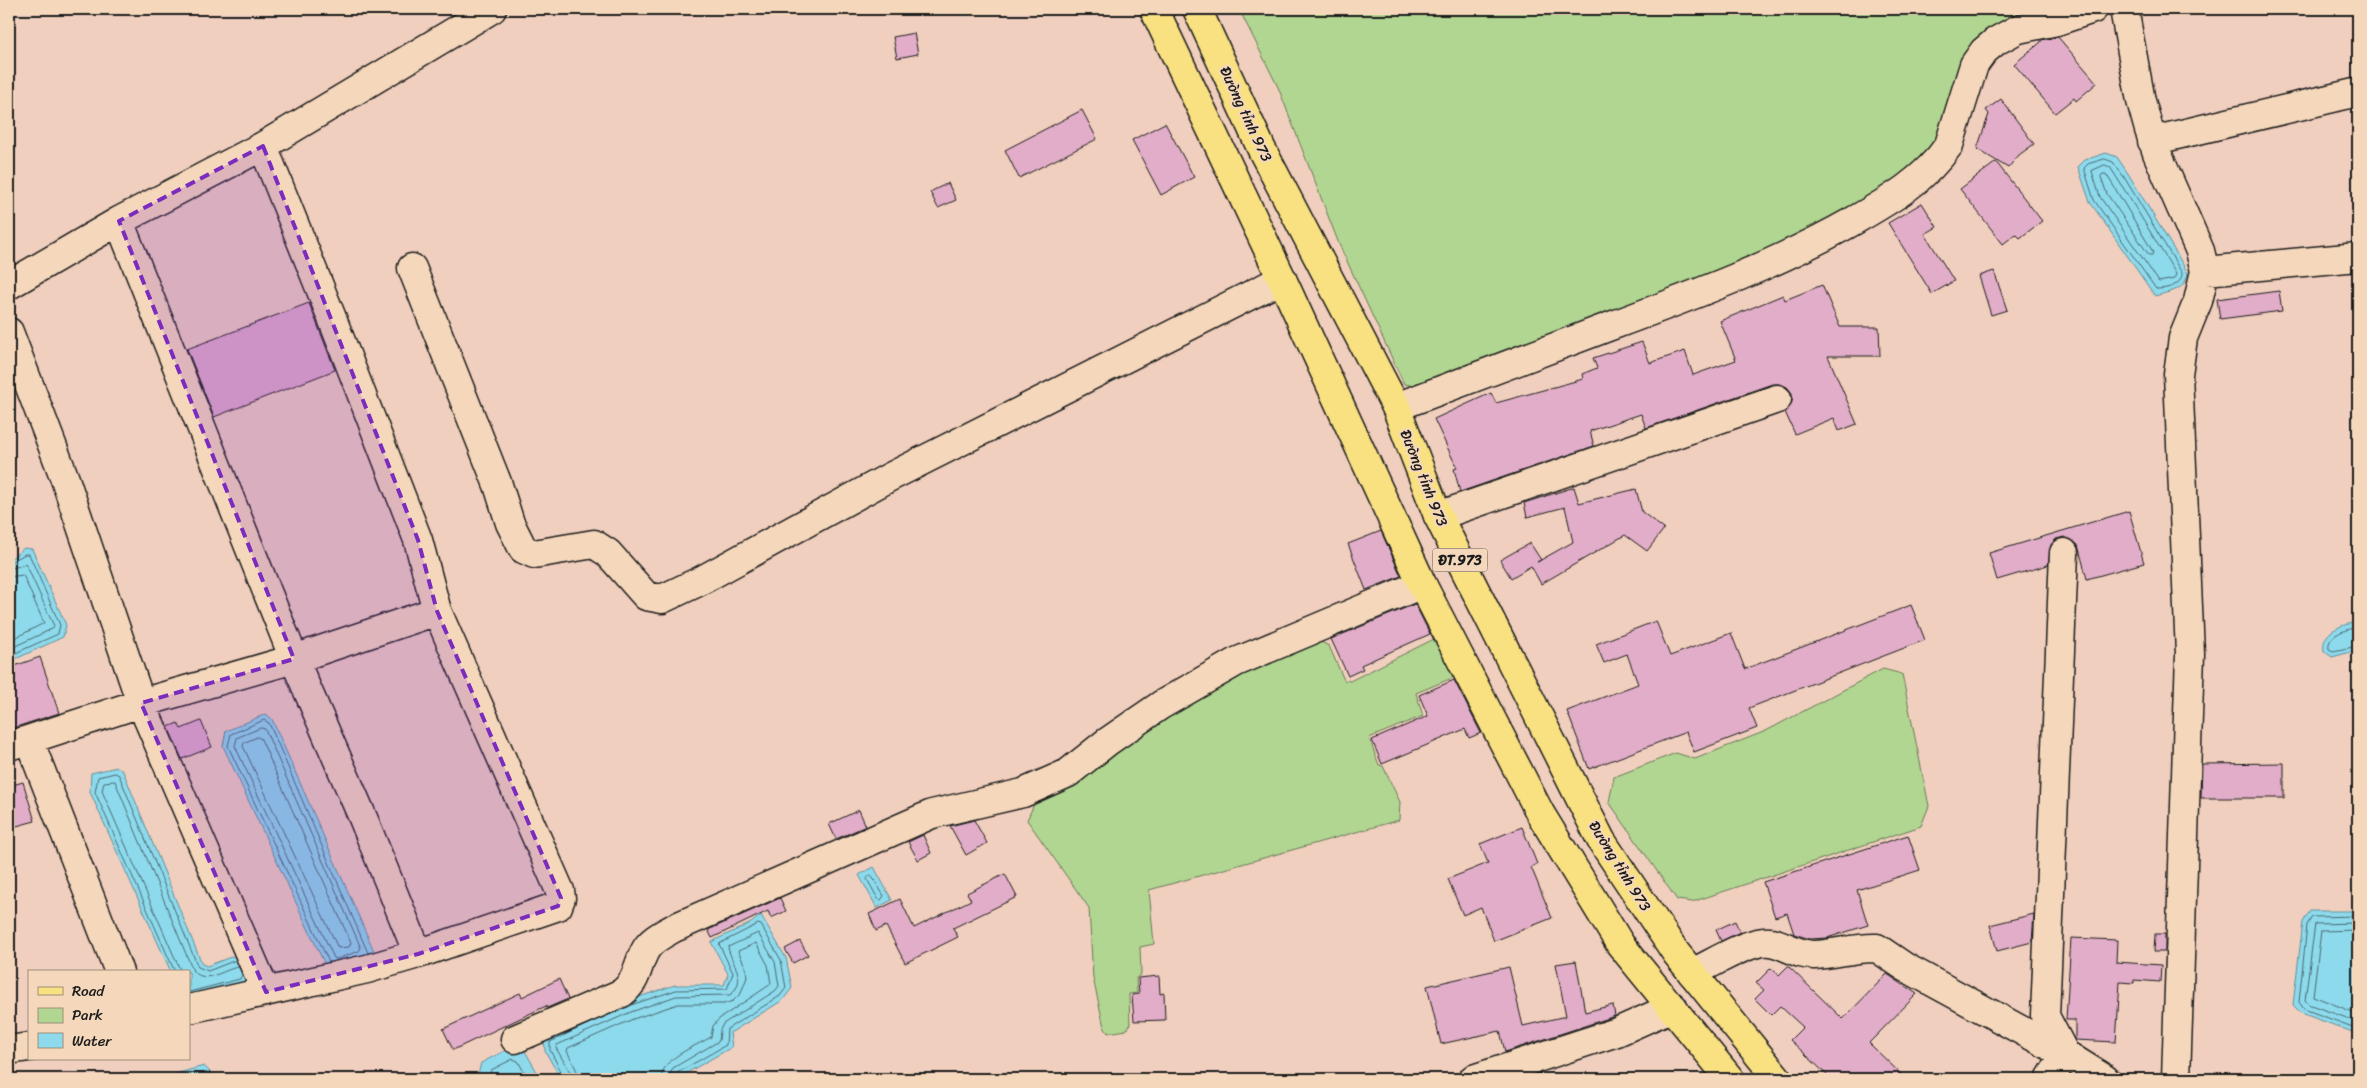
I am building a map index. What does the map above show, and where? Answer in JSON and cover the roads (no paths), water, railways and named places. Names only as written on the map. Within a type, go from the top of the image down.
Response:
[{"type":"main road","name":"ĐT.973","points":[[1154,9],[1282,279],[1422,584],[1540,813],[1620,944],[1730,1079]]},
{"type":"main road","name":"Đường tỉnh 973","points":[[1197,9],[1262,150],[1396,408],[1438,516],[1600,840],[1676,953],[1778,1079]]},
{"type":"street","points":[[9,284],[119,221],[262,146],[492,9]]},
{"type":"street","points":[[1396,408],[1731,281],[1832,233],[1882,204],[1918,180],[1949,145],[1974,65],[1984,51],[1996,41],[2018,29],[2057,22],[2093,9]]},
{"type":"street","points":[[2124,9],[2141,101],[2152,141],[2200,252],[2205,271],[2198,302],[2183,338],[2178,374],[2190,654],[2176,1079]]},
{"type":"street","points":[[2152,141],[2358,92]]},
{"type":"street","points":[[190,1009],[367,970],[558,906],[561,895],[437,611],[418,540],[330,312],[262,146]]},
{"type":"street","points":[[119,221],[294,659],[363,818],[418,954]]},
{"type":"street","points":[[2205,271],[2358,257]]},
{"type":"street","points":[[412,268],[498,485],[510,523],[522,549],[534,554],[594,544],[608,553],[646,596],[662,599],[700,581],[890,477],[1282,279]]},
{"type":"street","points":[[9,332],[64,479],[140,703],[266,992]]},
{"type":"street","points":[[1438,516],[1777,400]]},
{"type":"street","points":[[2064,554],[2045,1016],[2065,1054]]},
{"type":"street","points":[[515,1039],[622,993],[632,985],[646,948],[653,941],[674,928],[932,814],[1023,793],[1068,773],[1107,742],[1161,705],[1236,662],[1422,584]]},
{"type":"street","points":[[118,970],[19,743],[140,703],[294,659],[437,611]]},
{"type":"street","points":[[1692,973],[1756,943],[1770,942],[1795,952],[1814,955],[1850,949],[1877,948],[1905,967],[2065,1054],[2105,1079]]},
{"type":"street","points":[[1473,1079],[1617,1032],[1673,1007]]},
{"type":"street","points":[[9,1050],[28,1047]]},
{"type":"street","points":[[2050,1079],[2065,1054]]},
{"type":"water","points":[[2106,153],[2117,157],[2188,273],[2180,287],[2155,296],[2090,202],[2078,167],[2085,160]]},
{"type":"water","points":[[24,548],[32,549],[66,625],[63,637],[9,662],[9,560]]},
{"type":"water","points":[[2358,622],[2358,650],[2332,657],[2324,651],[2325,639],[2329,634],[2339,627]]},
{"type":"water","points":[[266,714],[272,719],[374,951],[371,959],[326,967],[223,746],[226,731]]},
{"type":"water","points":[[117,767],[123,771],[202,964],[207,966],[244,952],[249,989],[190,1004],[190,970],[170,970],[90,792],[91,773]]},
{"type":"water","points":[[874,867],[892,900],[877,908],[859,875]]},
{"type":"water","points":[[2310,911],[2358,911],[2358,1034],[2301,1013],[2293,1005],[2303,922]]},
{"type":"water","points":[[761,915],[786,958],[792,988],[783,1000],[730,1033],[732,1047],[676,1079],[561,1079],[545,1051],[544,1038],[627,1001],[675,985],[724,985],[728,974],[711,942],[751,923]]},
{"type":"water","points":[[512,1047],[525,1051],[541,1079],[480,1079],[478,1075],[481,1063]]},
{"type":"water","points":[[204,1066],[210,1072],[210,1079],[157,1079]]}]
